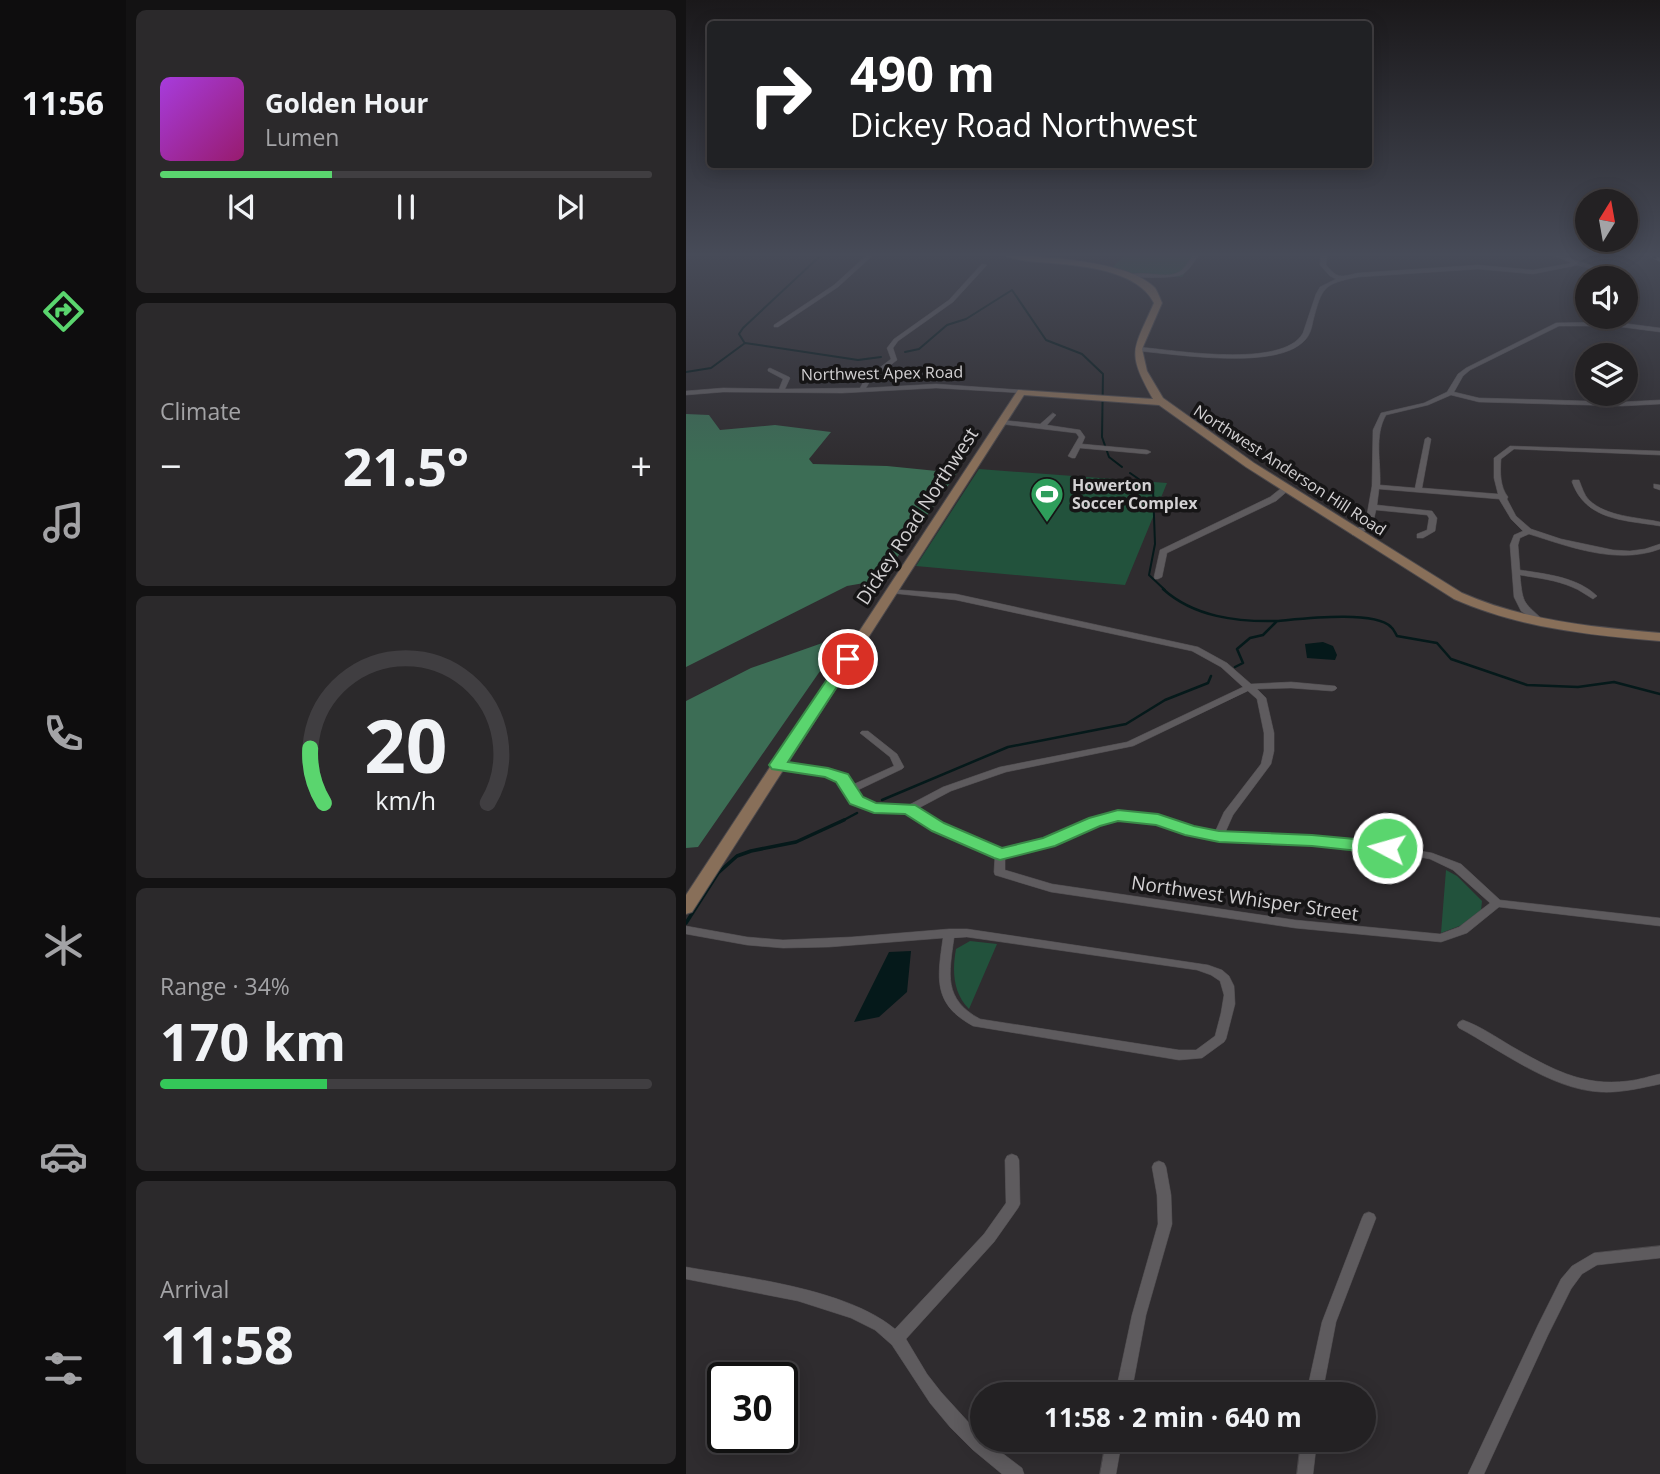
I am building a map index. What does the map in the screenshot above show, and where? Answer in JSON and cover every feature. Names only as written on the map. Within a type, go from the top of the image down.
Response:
[{"type":"main road","points":[[1139,349],[1150,325]]},
{"type":"main road","name":"Northwest Anderson Hill Road","points":[[1139,349],[1142,371],[1161,402],[1355,533],[1465,600],[1496,612],[1541,622],[1660,637]]},
{"type":"main road","name":"Northwest Apex Road","points":[[1021,392],[1161,402]]},
{"type":"main road","name":"Dickey Road Northwest","points":[[686,908],[1021,392]]},
{"type":"street","points":[[862,390],[867,380],[894,360],[890,348],[896,340],[917,325]]},
{"type":"street","points":[[1139,349],[1251,356],[1289,349],[1303,338],[1308,325]]},
{"type":"street","points":[[1451,393],[1460,375],[1468,369],[1556,325]]},
{"type":"street","points":[[1620,325],[1660,330]]},
{"type":"street","points":[[770,370],[787,378],[781,391]]},
{"type":"street","name":"Northwest Apex Road","points":[[686,393],[936,386],[1021,392]]},
{"type":"street","points":[[1355,533],[1369,525],[1376,487],[1377,438],[1383,414],[1426,404],[1451,393],[1479,400],[1622,404],[1660,402]]},
{"type":"street","points":[[1042,426],[1053,415]]},
{"type":"street","points":[[1001,422],[1078,431],[1082,437],[1072,456]]},
{"type":"street","points":[[1418,490],[1428,439]]},
{"type":"street","points":[[1077,446],[1147,452]]},
{"type":"street","points":[[1660,453],[1512,447],[1498,458],[1496,465],[1497,479],[1516,523],[1528,531],[1613,552],[1642,552],[1660,546]]},
{"type":"street","points":[[1576,482],[1582,499],[1594,509],[1660,524]]},
{"type":"street","points":[[1376,487],[1504,497]]},
{"type":"street","points":[[1158,577],[1163,552],[1273,499],[1287,488]]},
{"type":"street","points":[[1373,507],[1429,513],[1433,518],[1431,531],[1420,536]]},
{"type":"street","points":[[1528,531],[1517,537],[1514,545],[1518,597],[1524,610],[1541,622]]},
{"type":"street","points":[[1515,572],[1571,584],[1585,589],[1593,596]]},
{"type":"street","points":[[891,591],[938,595],[1195,649],[1224,665],[1261,698],[1269,751],[1252,786],[1228,814],[1219,836]]},
{"type":"street","points":[[777,765],[828,773],[842,778],[852,789],[856,800],[874,808],[909,809],[947,789],[1003,769],[1130,744],[1249,687],[1278,685],[1332,688]]},
{"type":"street","points":[[852,789],[899,767],[894,756],[865,733]]},
{"type":"street","points":[[909,809],[938,827],[1000,854],[1049,842],[1095,821],[1118,816],[1158,819],[1191,831],[1219,836],[1312,841],[1433,856],[1458,867],[1497,903],[1660,922]]},
{"type":"street","name":"Northwest Whisper Street","points":[[1000,854],[999,872],[1051,888],[1354,931],[1441,938],[1463,930],[1497,903]]},
{"type":"street","points":[[686,930],[779,944],[949,933],[979,934],[1196,966],[1218,972],[1228,982],[1230,994],[1220,1040],[1198,1055],[1179,1055],[977,1023],[962,1017],[950,1005],[945,989],[949,933]]},
{"type":"street","points":[[1463,1026],[1494,1039],[1546,1074],[1567,1082],[1611,1088],[1635,1086],[1660,1079]]},
{"type":"street","points":[[896,1339],[989,1238],[1013,1204],[1012,1160]]},
{"type":"street","points":[[1126,1382],[1139,1315],[1165,1224],[1159,1167]]},
{"type":"street","points":[[1317,1382],[1329,1322],[1369,1217]]},
{"type":"street","points":[[1476,1474],[1542,1330],[1566,1284],[1577,1270],[1594,1259],[1660,1252]]},
{"type":"street","points":[[686,1273],[823,1303],[853,1313],[896,1339],[925,1384],[963,1431],[999,1463],[1016,1474]]},
{"type":"street","points":[[1108,1474],[1112,1452]]},
{"type":"street","points":[[1305,1474],[1308,1452]]},
{"type":"green space","points":[[686,414],[709,415],[720,430],[775,425],[831,432],[809,459],[813,464],[887,466],[957,473],[881,580],[847,586],[686,667]]},
{"type":"green space","name":"Howerton Soccer Complex","points":[[979,469],[1167,483],[1125,585],[916,566]]},
{"type":"green space","points":[[845,635],[698,847],[686,848],[686,701],[751,668]]},
{"type":"green space","points":[[1446,870],[1457,876],[1482,901],[1481,911],[1462,925],[1441,933]]},
{"type":"green space","points":[[970,941],[997,944],[969,1009],[957,989],[954,965],[956,949]]},
{"type":"shaded area","points":[[1323,642],[1333,646],[1337,655],[1335,660],[1307,658],[1305,644]]},
{"type":"shaded area","points":[[911,951],[907,992],[879,1017],[854,1022],[889,952]]},
{"type":"waterway","points":[[744,342],[739,334],[746,325]]},
{"type":"waterway","points":[[905,352],[919,349],[948,325]]},
{"type":"waterway","points":[[1036,325],[1046,340],[1082,354],[1103,374],[1102,437],[1109,457],[1122,467]]},
{"type":"waterway","points":[[686,372],[711,368],[745,343],[858,360],[881,357]]},
{"type":"waterway","points":[[1130,473],[1153,489],[1155,544],[1149,575],[1165,590]]},
{"type":"waterway","points":[[1163,589],[1202,612],[1232,619],[1277,621]]},
{"type":"waterway","points":[[1277,621],[1354,617],[1369,619],[1392,628],[1397,636],[1437,643],[1451,659],[1527,685],[1578,687],[1614,682],[1660,694]]},
{"type":"waterway","points":[[1235,667],[1243,663],[1237,649],[1250,638],[1263,635],[1277,621]]},
{"type":"waterway","points":[[882,800],[1008,747],[1126,724],[1165,700],[1208,683],[1211,676]]},
{"type":"waterway","points":[[842,821],[857,813]]},
{"type":"waterway","points":[[686,923],[718,873],[737,856],[796,842],[842,821]]},
{"type":"place","name":"Howerton Soccer Complex","points":[[1047,524]]},
{"type":"route","points":[[848,659],[777,765],[828,773],[842,778],[852,789],[856,800],[874,808],[909,809],[938,827],[1000,854],[1049,842],[1095,821],[1118,816],[1158,819],[1191,831],[1219,836],[1387,848]]}]
